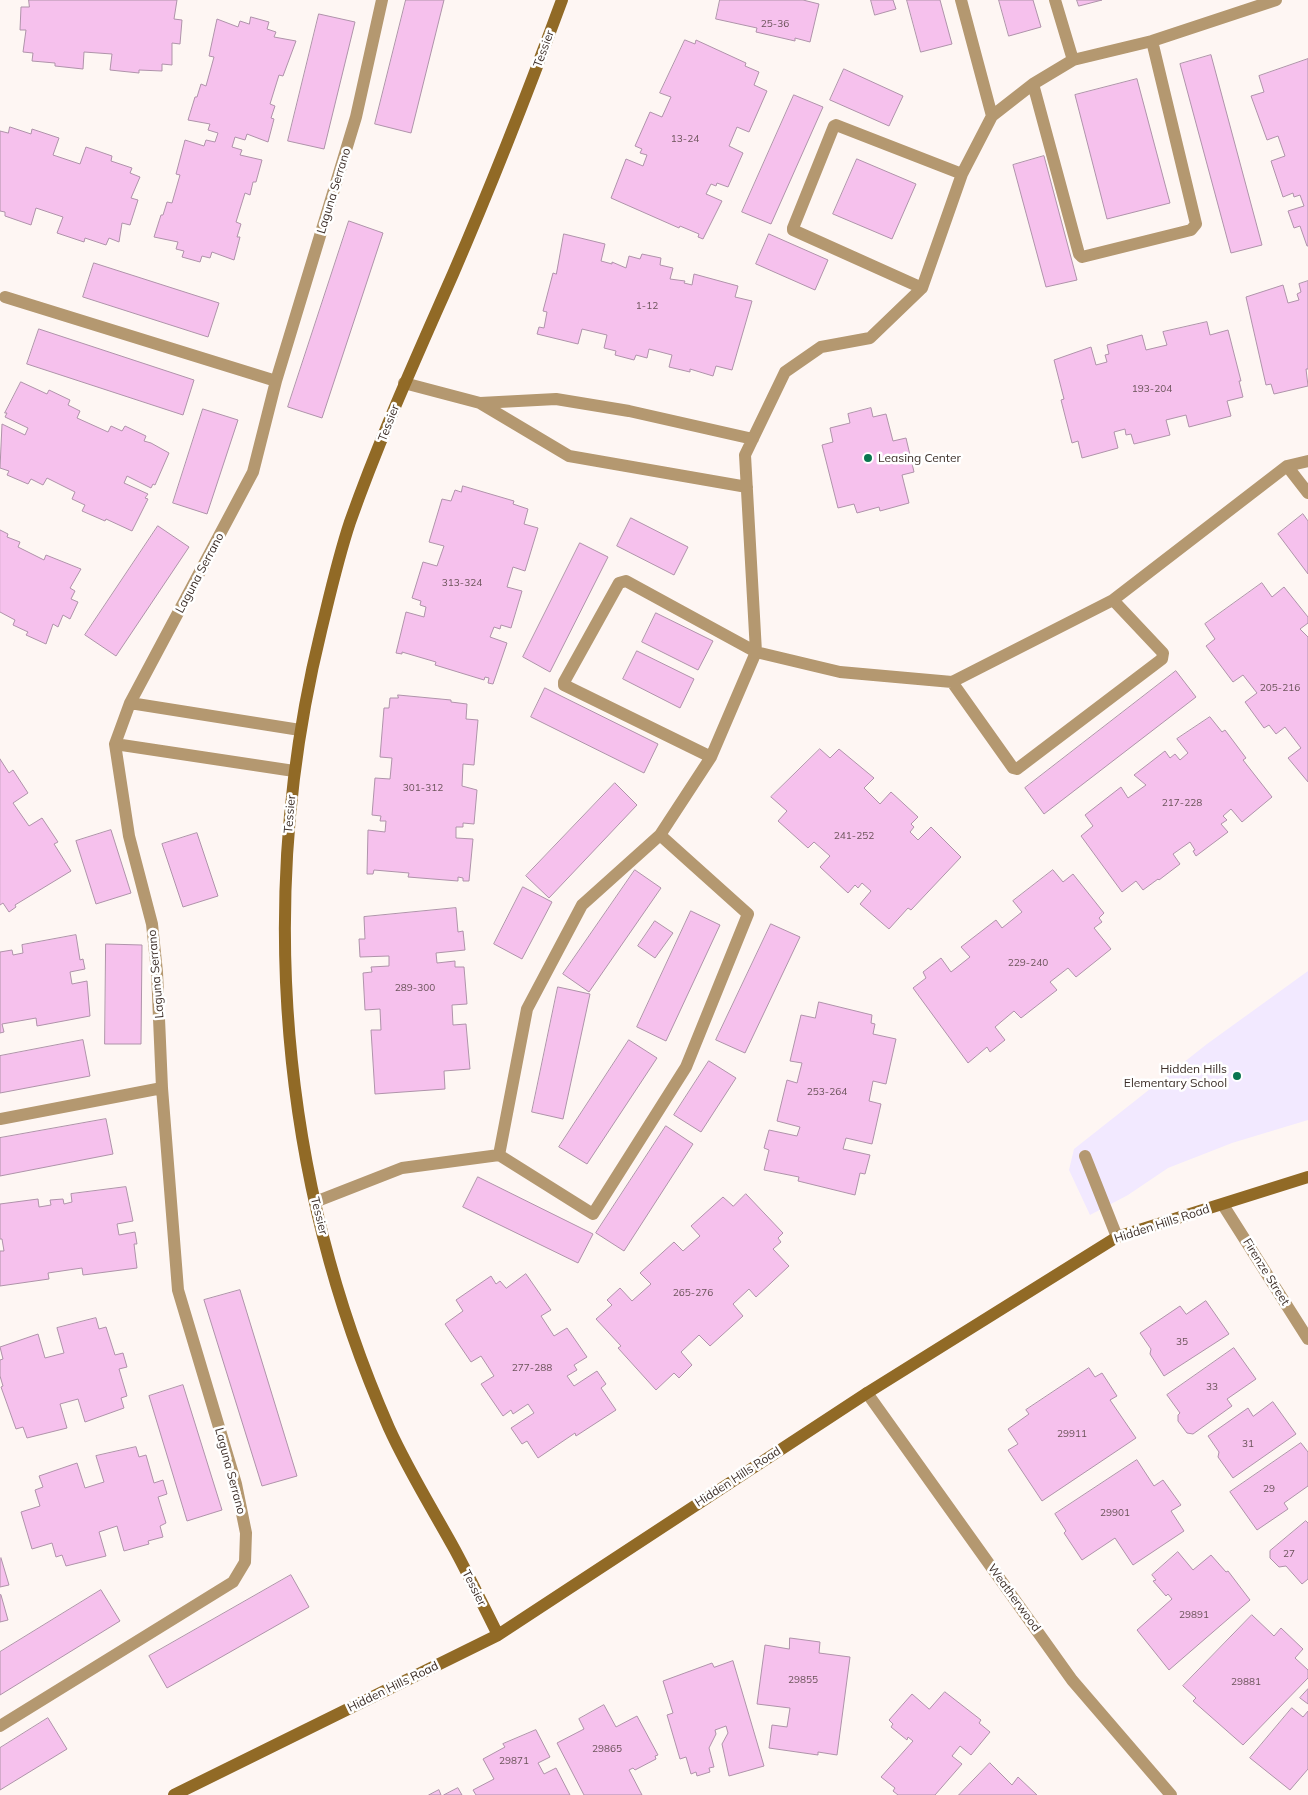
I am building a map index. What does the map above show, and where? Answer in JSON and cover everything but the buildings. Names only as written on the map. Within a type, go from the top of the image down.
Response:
[{"type":"street","name":"Laguna Serrano","points":[[0,1726],[233,1582],[245,1562],[246,1533],[236,1484],[178,1290],[162,1088],[158,972],[152,924],[129,836],[115,744],[130,704],[253,472],[276,381],[356,117],[382,0]]},
{"type":"street","name":"Tessier","points":[[498,1635],[390,1429],[348,1319],[315,1202],[294,1086],[286,1013],[285,877],[294,771],[300,730],[314,657],[338,559],[351,519],[404,383],[488,190],[562,0]]},
{"type":"street","points":[[961,0],[992,116]]},
{"type":"street","points":[[1056,0],[1073,60]]},
{"type":"street","points":[[499,1155],[527,1008],[582,905],[660,835],[711,757],[756,652],[745,455],[786,372],[822,347],[870,338],[922,288],[962,174],[992,116],[1033,84],[1073,60],[1152,41],[1276,0]]},
{"type":"street","points":[[1033,84],[1079,254],[1082,257],[1191,230],[1196,224],[1152,41]]},
{"type":"street","points":[[922,288],[793,230],[793,228],[836,125],[962,174]]},
{"type":"street","points":[[5,297],[276,381]]},
{"type":"street","points":[[404,383],[480,403],[569,456],[747,487]]},
{"type":"street","points":[[480,403],[556,399],[629,411],[753,439]]},
{"type":"street","points":[[711,757],[564,685],[618,583],[626,581],[756,652],[840,672],[952,682],[1113,600],[1287,466],[1308,461]]},
{"type":"street","points":[[1287,466],[1308,493]]},
{"type":"street","points":[[952,682],[1013,768],[1017,770],[1162,659],[1163,653],[1113,600]]},
{"type":"street","points":[[130,704],[300,730]]},
{"type":"street","points":[[115,744],[294,771]]},
{"type":"street","points":[[315,1202],[402,1168],[499,1155],[593,1214],[686,1067],[748,914],[660,835]]},
{"type":"street","points":[[0,1119],[162,1088]]},
{"type":"street","points":[[1085,1156],[1117,1236]]},
{"type":"street","name":"Hidden Hills Road","points":[[174,1795],[498,1635],[867,1393],[1117,1236],[1308,1177]]},
{"type":"street","name":"Firenze Street","points":[[1224,1204],[1308,1339]]},
{"type":"street","name":"Weatherwood","points":[[867,1393],[1072,1680],[1171,1795]]},
{"type":"shaded area","name":"Hidden Hills Elementary School","points":[[1308,971],[1308,1120],[1232,1143],[1168,1168],[1128,1195],[1090,1215],[1069,1170],[1074,1149],[1207,1044]]},
{"type":"place","name":"Leasing Center","points":[[868,458]]},
{"type":"place","name":"Hidden Hills Elementary School","points":[[1237,1076]]}]
